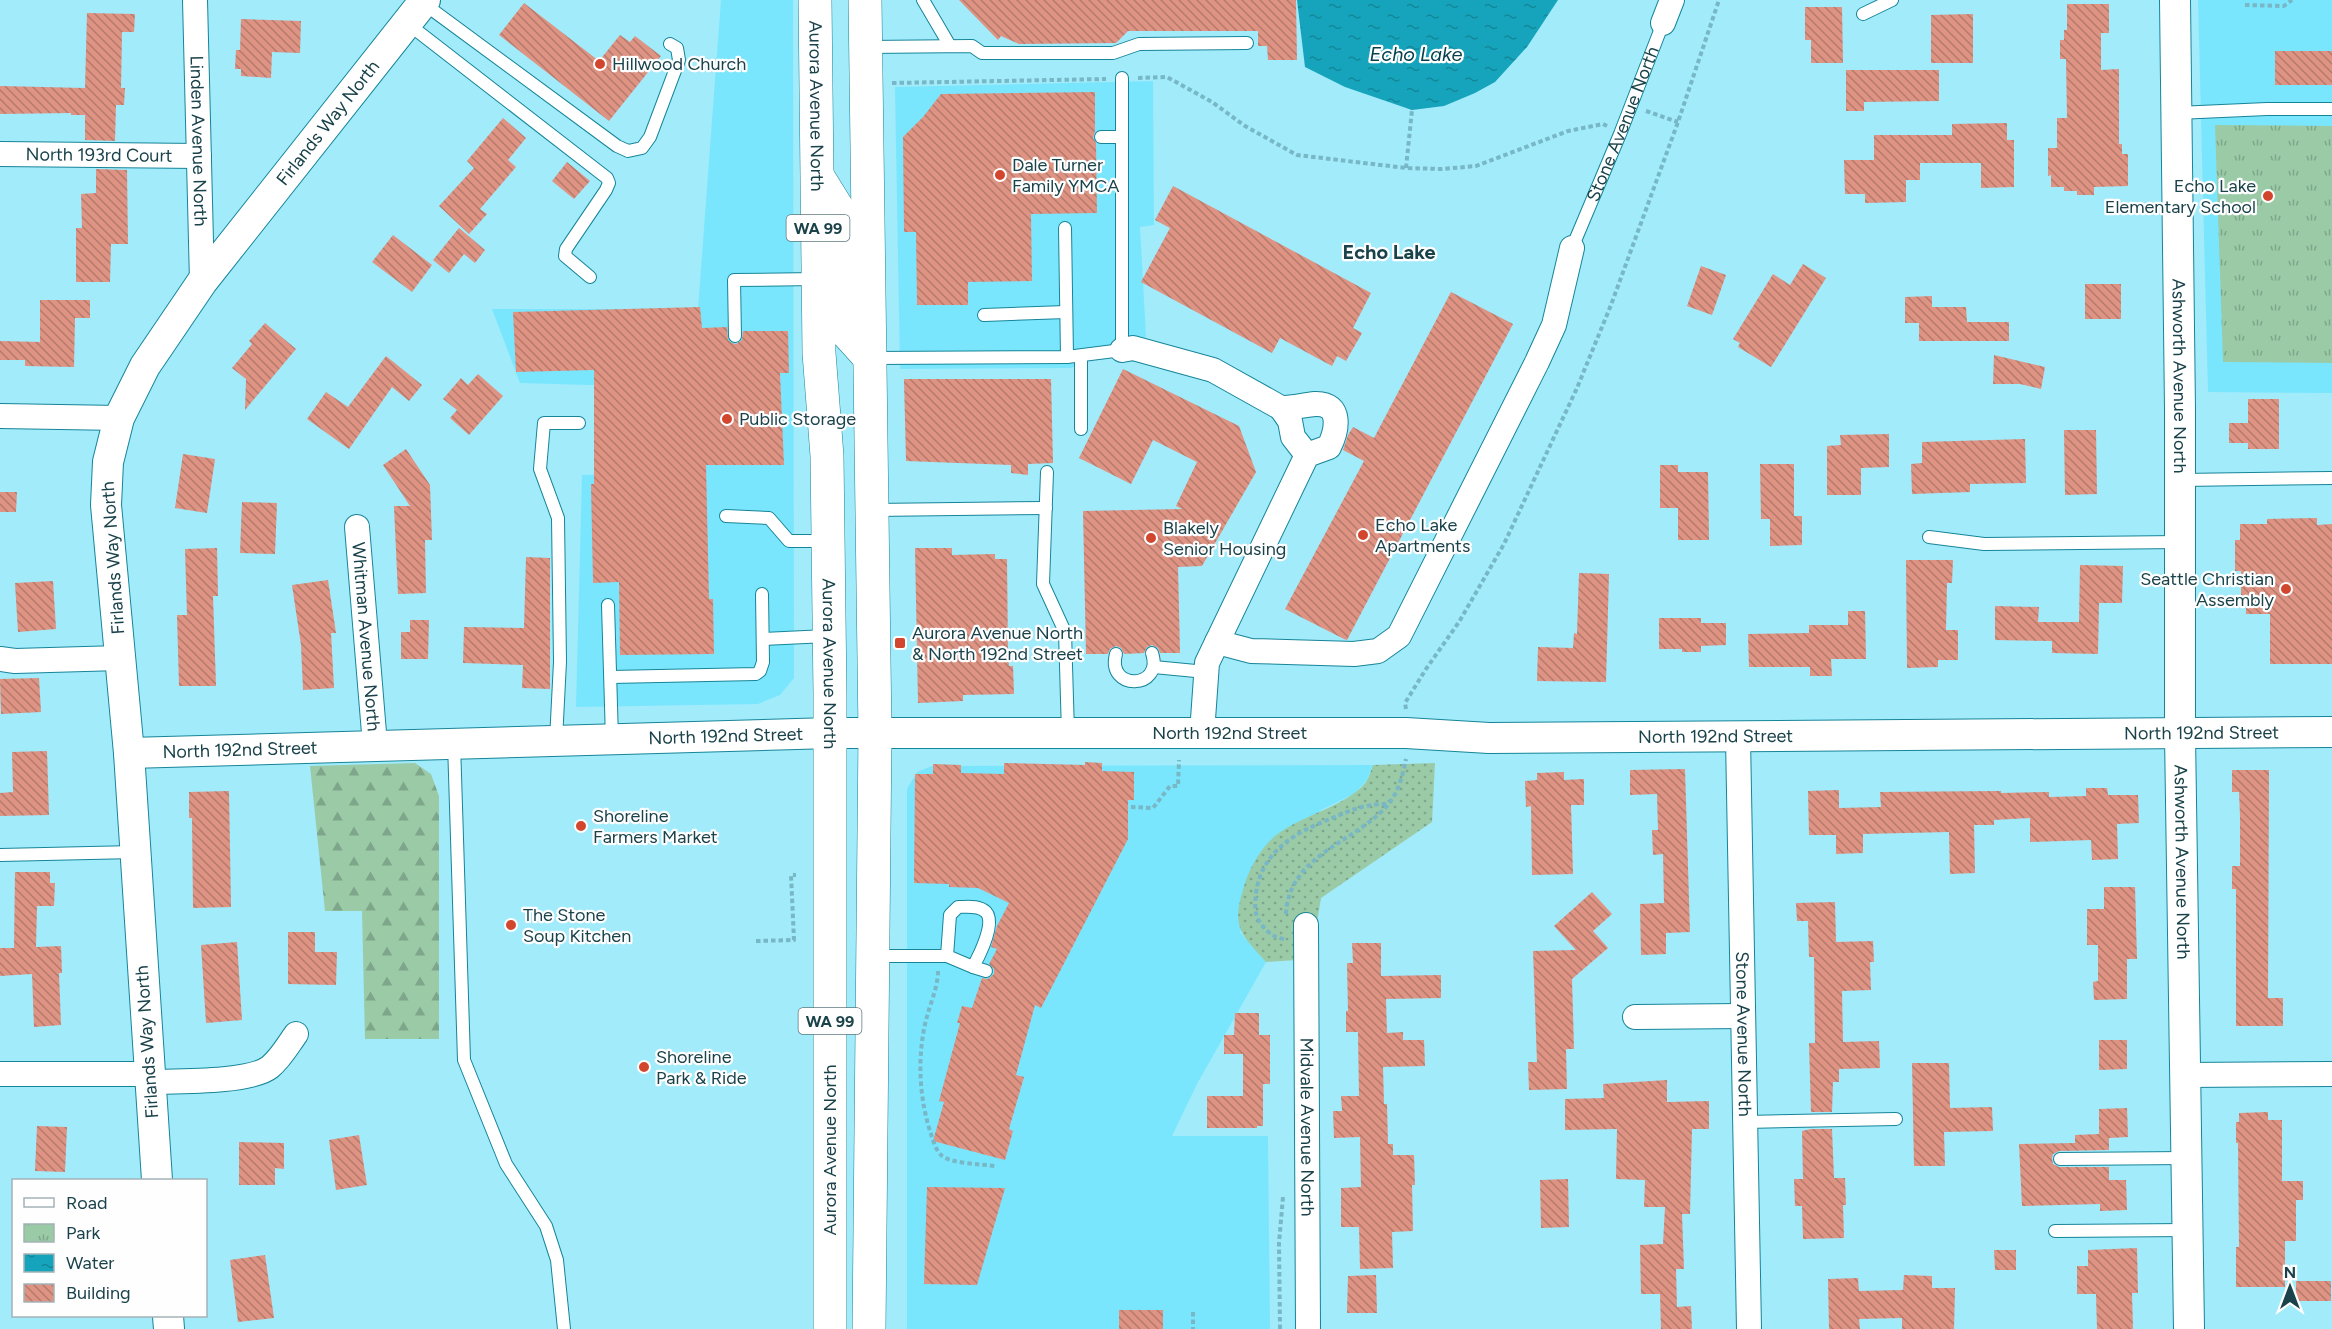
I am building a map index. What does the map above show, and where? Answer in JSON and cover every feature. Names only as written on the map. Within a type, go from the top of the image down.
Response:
[{"type":"main road","name":"Aurora Avenue North","points":[[815,0],[819,353],[827,456],[831,733],[830,1329]]},
{"type":"main road","name":"WA 99","points":[[865,0],[875,733],[869,1329]]},
{"type":"main road","points":[[818,177],[841,214],[842,327],[870,358]]},
{"type":"street","name":"Linden Avenue North","points":[[195,0],[202,282]]},
{"type":"street","name":"Stone Avenue North","points":[[1663,23],[1672,0]]},
{"type":"street","name":"Ashworth Avenue North","points":[[2175,0],[2180,735],[2189,1329]]},
{"type":"street","name":"Firlands Way North","points":[[157,1179],[129,753],[106,505],[108,462],[119,418],[145,366],[202,282],[418,9]]},
{"type":"street","name":"North 193rd Court","points":[[0,154],[199,156]]},
{"type":"street","points":[[1217,642],[1251,651],[1354,654],[1377,651],[1399,636],[1554,325],[1572,248]]},
{"type":"street","points":[[1122,350],[1133,348],[1213,370],[1281,408],[1290,420],[1293,437],[1307,455]]},
{"type":"street","points":[[1202,733],[1207,663],[1307,455],[1329,447],[1335,433],[1335,415],[1329,408],[1317,404],[1281,408]]},
{"type":"street","points":[[0,416],[119,418]]},
{"type":"street","name":"Whitman Avenue North","points":[[357,527],[375,745]]},
{"type":"street","points":[[0,660],[120,658]]},
{"type":"street","name":"North 192nd Street","points":[[129,753],[831,733],[1406,733],[1489,738],[1738,738],[2332,732]]},
{"type":"street","name":"Stone Avenue North","points":[[1738,738],[1749,1329]]},
{"type":"street","name":"Midvale Avenue North","points":[[1307,936],[1308,1329]]},
{"type":"street","points":[[1635,1017],[1742,1016]]},
{"type":"street","points":[[0,1074],[220,1080],[268,1069],[296,1034]]},
{"type":"street","points":[[2185,1075],[2332,1074]]},
{"type":"lane","points":[[923,0],[951,46]]},
{"type":"lane","points":[[1863,14],[1892,0]]},
{"type":"lane","points":[[418,9],[617,146],[628,151],[642,148],[654,126],[679,60],[677,48],[670,44]]},
{"type":"lane","points":[[418,9],[608,178],[609,183],[606,190],[566,249],[565,256],[590,277]]},
{"type":"lane","name":"Stone Avenue North","points":[[1572,248],[1663,23]]},
{"type":"lane","points":[[866,47],[972,46],[981,53],[1113,53],[1139,44],[1247,43]]},
{"type":"lane","points":[[870,358],[1081,357],[1122,350],[1122,78]]},
{"type":"lane","points":[[2176,113],[2332,109]]},
{"type":"lane","points":[[1101,137],[1122,137]]},
{"type":"lane","points":[[1065,228],[1067,357]]},
{"type":"lane","points":[[735,336],[734,279],[819,279]]},
{"type":"lane","points":[[984,315],[1066,312]]},
{"type":"lane","points":[[1081,357],[1081,429]]},
{"type":"lane","points":[[556,740],[560,662],[558,518],[540,470],[544,423],[579,423]]},
{"type":"lane","points":[[1047,472],[1043,584],[1065,632],[1068,733]]},
{"type":"lane","points":[[2180,480],[2332,478]]},
{"type":"lane","points":[[872,510],[1046,508]]},
{"type":"lane","points":[[726,516],[769,518],[789,541],[828,541]]},
{"type":"lane","points":[[1929,537],[1984,544],[2180,542]]},
{"type":"lane","points":[[611,676],[756,674],[760,671],[763,662],[762,594]]},
{"type":"lane","points":[[608,605],[612,739]]},
{"type":"lane","points":[[763,639],[829,636]]},
{"type":"lane","points":[[1116,654],[1114,665],[1117,671],[1127,681],[1140,681],[1151,673],[1154,667],[1152,653]]},
{"type":"lane","points":[[1154,667],[1206,672]]},
{"type":"lane","points":[[454,743],[464,1060],[506,1164],[546,1226],[557,1260],[564,1329]]},
{"type":"lane","points":[[0,855],[135,852]]},
{"type":"lane","points":[[942,956],[950,915],[958,907],[975,906],[986,912],[989,918],[987,933],[973,967]]},
{"type":"lane","points":[[873,956],[942,956],[986,971]]},
{"type":"lane","points":[[1745,1122],[1896,1119]]},
{"type":"lane","points":[[2060,1159],[2187,1158]]},
{"type":"lane","points":[[2055,1231],[2188,1230]]},
{"type":"path","points":[[1406,713],[1405,703],[1459,622],[1504,544],[1577,388],[1611,305],[1678,122],[1719,0]]},
{"type":"path","points":[[2245,5],[2284,6],[2292,0]]},
{"type":"path","points":[[897,83],[1167,77],[1212,102],[1245,126],[1298,155],[1406,168],[1442,169],[1476,166],[1568,131],[1603,124],[1620,134]]},
{"type":"path","points":[[1631,105],[1678,122]]},
{"type":"path","points":[[1406,168],[1412,110]]},
{"type":"path","points":[[1306,866],[1369,823],[1389,804],[1402,778],[1407,756]]},
{"type":"path","points":[[1131,807],[1153,808],[1170,786],[1178,786],[1179,760]]},
{"type":"path","points":[[1307,936],[1276,939],[1264,928],[1256,914],[1258,880],[1266,864],[1297,832],[1366,804],[1389,804]]},
{"type":"path","points":[[756,941],[794,940],[791,875],[796,875]]},
{"type":"path","points":[[942,956],[925,1022],[922,1044],[924,1112],[940,1154],[970,1164],[994,1166]]},
{"type":"path","points":[[1193,1312],[1193,1329]]},
{"type":"shaded area","points":[[721,0],[793,0],[794,678],[780,695],[758,704],[576,707],[582,475],[659,473],[658,387],[520,383],[492,309],[698,309]]},
{"type":"shaded area","name":"Echo Lake Elementary School","points":[[2198,0],[2332,0],[2332,393],[2208,392]]},
{"type":"shaded area","points":[[1153,81],[1154,225],[1140,227],[1146,337],[1071,368],[900,369],[895,87]]},
{"type":"shaded area","points":[[1373,765],[1367,780],[1354,794],[1321,810],[1240,932],[1266,962],[1197,1084],[1172,1136],[1268,1136],[1270,1329],[907,1329],[907,789],[917,772],[932,766]]},
{"type":"green space","points":[[2215,125],[2332,126],[2332,363],[2223,362]]},
{"type":"green space","points":[[415,763],[431,774],[439,796],[439,1039],[365,1039],[362,911],[325,911],[310,766]]},
{"type":"green space","points":[[1435,763],[1432,822],[1321,898],[1316,928],[1297,960],[1266,962],[1241,930],[1238,913],[1247,878],[1266,845],[1289,827],[1356,792],[1366,782],[1373,765]]},
{"type":"water","name":"Echo Lake","points":[[1297,0],[1558,0],[1527,47],[1495,82],[1444,106],[1412,110],[1345,87],[1305,67]]},
{"type":"building","points":[[959,0],[1296,0],[1297,60],[1268,60],[1267,46],[1258,46],[1258,31],[1128,31],[1116,43],[1019,44],[1001,36],[998,40]]},
{"type":"building","name":"Hillwood Church","points":[[524,3],[599,61],[620,35],[630,42],[635,36],[661,56],[609,121],[499,35]]},
{"type":"building","points":[[2067,4],[2109,4],[2109,33],[2101,33],[2101,70],[2119,69],[2119,144],[2122,144],[2122,154],[2128,154],[2128,186],[2094,187],[2094,195],[2077,195],[2077,191],[2064,191],[2064,187],[2051,187],[2051,175],[2048,176],[2048,148],[2057,148],[2057,118],[2067,118],[2066,59],[2060,59],[2060,40],[2064,40],[2064,30],[2067,30]]},
{"type":"building","points":[[1805,7],[1842,7],[1843,63],[1811,63],[1811,40],[1805,40]]},
{"type":"building","points":[[87,13],[135,14],[134,32],[122,32],[121,88],[125,88],[124,105],[116,105],[115,141],[85,140],[85,115],[71,115],[71,113],[0,114],[0,86],[85,88]]},
{"type":"building","points":[[1973,14],[1973,63],[1931,63],[1931,15]]},
{"type":"building","points":[[241,19],[301,21],[300,53],[272,52],[271,78],[241,76],[241,69],[235,69],[236,50],[240,50]]},
{"type":"building","points":[[2275,51],[2332,51],[2332,85],[2275,85]]},
{"type":"building","points":[[1846,70],[1939,70],[1939,101],[1864,102],[1864,111],[1846,111]]},
{"type":"building","name":"Dale Turner Family YMCA","points":[[1095,92],[1093,138],[1096,143],[1097,213],[1031,214],[1032,281],[968,282],[968,305],[917,305],[916,232],[904,232],[903,137],[941,94]]},
{"type":"building","points":[[503,118],[526,138],[508,160],[516,167],[480,209],[487,214],[469,234],[439,206],[474,168],[467,161]]},
{"type":"building","points":[[2007,123],[2007,140],[2014,140],[2014,187],[1981,188],[1981,163],[1920,163],[1920,180],[1906,180],[1906,202],[1865,203],[1865,194],[1845,194],[1844,160],[1874,160],[1874,135],[1952,135],[1952,124]]},
{"type":"building","points":[[567,162],[590,181],[574,199],[552,181]]},
{"type":"building","points":[[96,169],[127,170],[128,244],[111,244],[110,282],[76,282],[76,228],[82,228],[81,194],[96,193]]},
{"type":"building","points":[[1173,186],[1371,293],[1353,328],[1362,333],[1346,361],[1337,356],[1332,366],[1280,338],[1272,353],[1141,282],[1170,228],[1155,220]]},
{"type":"building","points":[[459,228],[485,250],[475,263],[464,254],[449,273],[433,260]]},
{"type":"building","points":[[393,235],[432,265],[412,292],[372,262]]},
{"type":"building","points":[[1803,264],[1826,278],[1771,367],[1738,347],[1740,343],[1733,339],[1773,274],[1790,285]]},
{"type":"building","points":[[1701,266],[1726,275],[1712,315],[1687,306]]},
{"type":"building","points":[[2085,284],[2121,284],[2121,319],[2085,319]]},
{"type":"building","name":"Echo Lake Apartments","points":[[1451,292],[1513,324],[1347,640],[1285,609],[1364,461],[1343,450],[1348,435],[1353,427],[1374,438]]},
{"type":"building","points":[[1932,296],[1932,307],[1966,307],[1967,322],[2009,322],[2009,341],[1919,341],[1919,323],[1905,323],[1905,297]]},
{"type":"building","points":[[40,300],[90,300],[90,318],[75,318],[74,367],[25,366],[25,360],[0,360],[0,341],[40,342]]},
{"type":"building","points":[[700,307],[702,328],[727,327],[728,340],[732,343],[736,344],[742,340],[743,331],[788,331],[789,373],[780,373],[784,465],[706,465],[709,599],[713,599],[714,654],[620,655],[619,582],[593,583],[591,484],[594,484],[594,370],[516,372],[513,312]]},
{"type":"building","points":[[265,323],[296,349],[245,410],[246,379],[232,368],[252,344],[249,341]]},
{"type":"building","points":[[1994,355],[2045,367],[2041,389],[2020,384],[1993,384]]},
{"type":"building","points":[[386,356],[422,385],[409,401],[392,387],[349,449],[307,419],[326,392],[348,407]]},
{"type":"building","name":"Blakely Senior Housing","points":[[1123,369],[1239,426],[1256,472],[1202,566],[1178,567],[1180,653],[1160,653],[1158,648],[1152,645],[1147,647],[1144,653],[1124,654],[1121,648],[1116,646],[1110,649],[1108,654],[1086,654],[1083,511],[1182,509],[1176,506],[1197,462],[1153,440],[1131,484],[1079,458]]},
{"type":"building","points":[[478,374],[503,396],[469,435],[450,418],[457,410],[443,399],[461,378],[468,385]]},
{"type":"building","points":[[904,379],[1051,379],[1053,463],[1028,464],[1028,475],[1011,473],[1011,465],[906,461]]},
{"type":"building","points":[[2248,399],[2279,399],[2279,449],[2248,449],[2248,443],[2229,443],[2229,423],[2248,423]]},
{"type":"building","points":[[2064,430],[2096,430],[2097,494],[2065,495]]},
{"type":"building","points":[[1889,434],[1889,467],[1861,468],[1861,495],[1827,495],[1827,446],[1841,445],[1840,435]]},
{"type":"building","points":[[2025,439],[2026,483],[1970,484],[1970,492],[1912,494],[1911,464],[1922,463],[1922,442]]},
{"type":"building","points":[[406,449],[430,485],[432,540],[425,540],[426,593],[398,594],[394,506],[410,506],[383,465]]},
{"type":"building","points":[[183,454],[215,459],[207,513],[175,508]]},
{"type":"building","points":[[1760,464],[1794,464],[1794,516],[1802,516],[1802,545],[1770,546],[1770,519],[1761,519]]},
{"type":"building","points":[[1660,465],[1678,465],[1678,472],[1708,472],[1709,540],[1678,540],[1678,508],[1660,508]]},
{"type":"building","points":[[0,492],[17,492],[16,512],[0,512]]},
{"type":"building","points":[[242,502],[277,503],[275,554],[240,553]]},
{"type":"building","name":"Seattle Christian Assembly","points":[[2317,518],[2317,525],[2332,524],[2332,664],[2270,664],[2270,614],[2246,614],[2246,607],[2241,607],[2241,571],[2235,571],[2235,540],[2240,540],[2240,524],[2267,524],[2267,519]]},
{"type":"building","points":[[217,548],[218,596],[213,596],[216,686],[179,686],[177,615],[187,615],[185,549]]},
{"type":"building","points":[[915,548],[952,548],[952,555],[995,554],[995,559],[1007,559],[1008,654],[1009,666],[1013,666],[1014,694],[963,695],[963,701],[918,703]]},
{"type":"building","points":[[526,557],[550,558],[550,689],[522,688],[523,665],[463,663],[464,627],[524,628]]},
{"type":"building","points":[[1906,560],[1953,560],[1952,583],[1947,583],[1946,630],[1958,630],[1958,660],[1938,660],[1938,667],[1907,668]]},
{"type":"building","points":[[2080,565],[2123,566],[2122,603],[2099,603],[2098,654],[2052,653],[2052,641],[1995,640],[1995,606],[2039,607],[2038,622],[2079,622]]},
{"type":"building","points":[[1579,573],[1609,574],[1606,682],[1537,681],[1538,647],[1573,648],[1574,633],[1577,634]]},
{"type":"building","points":[[328,580],[336,633],[331,633],[334,688],[303,690],[301,645],[292,585]]},
{"type":"building","points":[[53,581],[56,629],[18,632],[15,583]]},
{"type":"building","points":[[1848,611],[1865,611],[1866,659],[1831,659],[1832,676],[1810,676],[1810,667],[1749,667],[1748,634],[1809,633],[1809,625],[1848,625]]},
{"type":"building","points":[[1659,618],[1701,618],[1701,623],[1726,623],[1726,645],[1701,646],[1701,652],[1659,649]]},
{"type":"building","points":[[410,620],[429,620],[428,659],[401,659],[401,632],[410,632]]},
{"type":"building","points":[[39,678],[41,712],[1,714],[0,679]]},
{"type":"building","points":[[47,751],[49,815],[0,816],[0,793],[13,792],[12,752]]},
{"type":"building","points":[[1085,762],[1102,763],[1102,771],[1134,772],[1134,800],[1128,800],[1128,839],[1041,1008],[1035,1005],[1016,1075],[1024,1077],[1009,1129],[1013,1131],[1005,1160],[933,1141],[944,1102],[939,1101],[960,1023],[957,1023],[962,1006],[972,1008],[982,978],[988,979],[994,974],[994,969],[989,964],[997,949],[991,947],[997,926],[1009,903],[978,888],[914,883],[915,774],[933,774],[933,764],[961,765],[961,773],[1004,774],[1004,763],[1085,765]]},
{"type":"building","points":[[1685,769],[1690,932],[1666,933],[1666,954],[1641,955],[1640,904],[1664,903],[1663,854],[1653,855],[1652,830],[1658,830],[1657,794],[1630,795],[1630,770]]},
{"type":"building","points":[[2232,770],[2269,770],[2268,998],[2283,998],[2283,1026],[2236,1026],[2236,889],[2232,889],[2232,866],[2240,866],[2240,816],[2239,792],[2232,792]]},
{"type":"building","points":[[1564,772],[1564,780],[1584,779],[1584,805],[1571,805],[1573,874],[1532,875],[1531,806],[1526,807],[1525,781],[1537,780],[1537,773]]},
{"type":"building","points":[[2086,788],[2107,788],[2108,795],[2138,795],[2139,823],[2117,824],[2118,859],[2092,860],[2091,840],[2030,842],[2030,818],[1994,820],[1994,825],[1974,825],[1975,873],[1950,874],[1949,832],[1863,834],[1863,853],[1836,854],[1836,835],[1809,835],[1808,791],[1839,790],[1839,808],[1881,807],[1880,792],[2049,792],[2049,797],[2086,796]]},
{"type":"building","points":[[229,791],[231,907],[193,908],[192,818],[189,818],[189,792]]},
{"type":"building","points":[[15,872],[50,872],[50,883],[55,883],[54,906],[37,906],[36,947],[61,946],[62,973],[59,973],[61,1025],[34,1027],[32,974],[0,976],[0,948],[14,948]]},
{"type":"building","points":[[2104,887],[2135,887],[2137,959],[2127,959],[2127,999],[2094,1000],[2093,982],[2098,981],[2098,945],[2087,945],[2087,909],[2104,909]]},
{"type":"building","points":[[1592,892],[1612,914],[1593,931],[1608,948],[1572,979],[1574,1049],[1566,1049],[1567,1089],[1529,1090],[1528,1062],[1537,1062],[1533,951],[1576,950],[1554,926]]},
{"type":"building","points":[[1835,902],[1836,942],[1873,941],[1874,962],[1870,962],[1871,990],[1842,991],[1843,1042],[1879,1041],[1880,1068],[1839,1069],[1839,1082],[1833,1082],[1832,1112],[1811,1112],[1809,1043],[1815,1043],[1814,957],[1809,957],[1808,921],[1797,921],[1796,903]]},
{"type":"building","points":[[288,932],[315,932],[315,952],[337,952],[336,985],[288,984]]},
{"type":"building","points":[[237,942],[242,1020],[206,1023],[201,945]]},
{"type":"building","points":[[1352,943],[1381,943],[1381,976],[1441,975],[1441,998],[1386,999],[1387,1033],[1403,1032],[1403,1040],[1424,1040],[1425,1066],[1383,1067],[1388,1144],[1393,1144],[1393,1155],[1414,1155],[1413,1231],[1392,1232],[1393,1268],[1360,1269],[1359,1227],[1341,1227],[1341,1188],[1361,1187],[1360,1137],[1334,1138],[1333,1111],[1342,1111],[1341,1096],[1359,1096],[1358,1032],[1346,1032],[1347,963],[1353,963]]},
{"type":"building","points":[[1235,1013],[1259,1013],[1259,1035],[1270,1035],[1270,1084],[1263,1084],[1263,1126],[1207,1128],[1207,1096],[1243,1096],[1243,1054],[1224,1054],[1224,1035],[1234,1035]]},
{"type":"building","points":[[2099,1040],[2127,1040],[2127,1069],[2099,1070]]},
{"type":"building","points":[[1912,1063],[1949,1063],[1950,1108],[1992,1107],[1993,1131],[1944,1132],[1945,1166],[1914,1166]]},
{"type":"building","points":[[1667,1080],[1667,1102],[1709,1101],[1709,1129],[1692,1129],[1690,1214],[1682,1214],[1684,1269],[1676,1269],[1677,1307],[1691,1306],[1692,1329],[1661,1329],[1660,1294],[1641,1294],[1640,1245],[1663,1244],[1665,1207],[1644,1207],[1645,1180],[1616,1179],[1617,1129],[1565,1130],[1565,1099],[1604,1098],[1603,1084]]},
{"type":"building","points":[[2127,1108],[2128,1137],[2109,1138],[2109,1150],[2059,1151],[2053,1154],[2052,1158],[2053,1164],[2059,1167],[2109,1167],[2109,1180],[2126,1180],[2127,1210],[2100,1211],[2100,1204],[2022,1206],[2019,1144],[2075,1143],[2075,1135],[2099,1134],[2099,1109]]},
{"type":"building","points":[[2268,1112],[2268,1120],[2282,1120],[2282,1181],[2303,1181],[2303,1200],[2296,1200],[2296,1241],[2285,1241],[2285,1287],[2236,1287],[2236,1247],[2239,1247],[2236,1122],[2239,1122],[2239,1113]]},
{"type":"building","points":[[37,1126],[67,1127],[65,1172],[35,1171]]},
{"type":"building","points":[[1832,1129],[1834,1178],[1845,1178],[1844,1238],[1803,1239],[1802,1206],[1795,1206],[1794,1179],[1803,1179],[1802,1131]]},
{"type":"building","points":[[359,1135],[367,1185],[336,1190],[329,1140]]},
{"type":"building","points":[[239,1142],[284,1143],[284,1169],[275,1168],[275,1185],[239,1185]]},
{"type":"building","points":[[1568,1179],[1569,1227],[1541,1228],[1540,1180]]},
{"type":"building","points":[[927,1187],[1005,1188],[977,1285],[924,1284]]},
{"type":"building","points":[[2137,1248],[2138,1293],[2132,1293],[2133,1329],[2097,1329],[2096,1294],[2077,1294],[2077,1266],[2088,1266],[2088,1250]]},
{"type":"building","points":[[1994,1250],[2016,1250],[2016,1270],[1995,1270]]},
{"type":"building","points":[[265,1255],[274,1318],[238,1322],[230,1260]]},
{"type":"building","points":[[1376,1275],[1377,1313],[1347,1313],[1348,1276]]},
{"type":"building","points":[[1904,1275],[1932,1276],[1932,1288],[1955,1288],[1954,1329],[1902,1329],[1902,1318],[1859,1319],[1860,1329],[1829,1329],[1828,1279],[1858,1278],[1859,1291],[1903,1290]]},
{"type":"building","points":[[2296,1281],[2331,1281],[2331,1301],[2296,1301]]},
{"type":"building","points":[[1119,1310],[1163,1310],[1163,1329],[1119,1329]]},
{"type":"place","name":"Hillwood Church","points":[[600,64]]},
{"type":"place","name":"Dale Turner Family YMCA","points":[[1000,175]]},
{"type":"place","name":"Echo Lake Elementary School","points":[[2268,196]]},
{"type":"place","name":"Public Storage","points":[[727,419]]},
{"type":"place","name":"Echo Lake Apartments","points":[[1363,535]]},
{"type":"place","name":"Blakely Senior Housing","points":[[1151,538]]},
{"type":"place","name":"Seattle Christian Assembly","points":[[2286,589]]},
{"type":"place","name":"Aurora Avenue North & North 192nd Street","points":[[900,643]]},
{"type":"place","name":"Shoreline Farmers Market","points":[[581,826]]},
{"type":"place","name":"The Stone Soup Kitchen","points":[[511,925]]},
{"type":"place","name":"Shoreline Park & Ride","points":[[644,1067]]},
{"type":"district","name":"Echo Lake","points":[[1389,252]]}]
